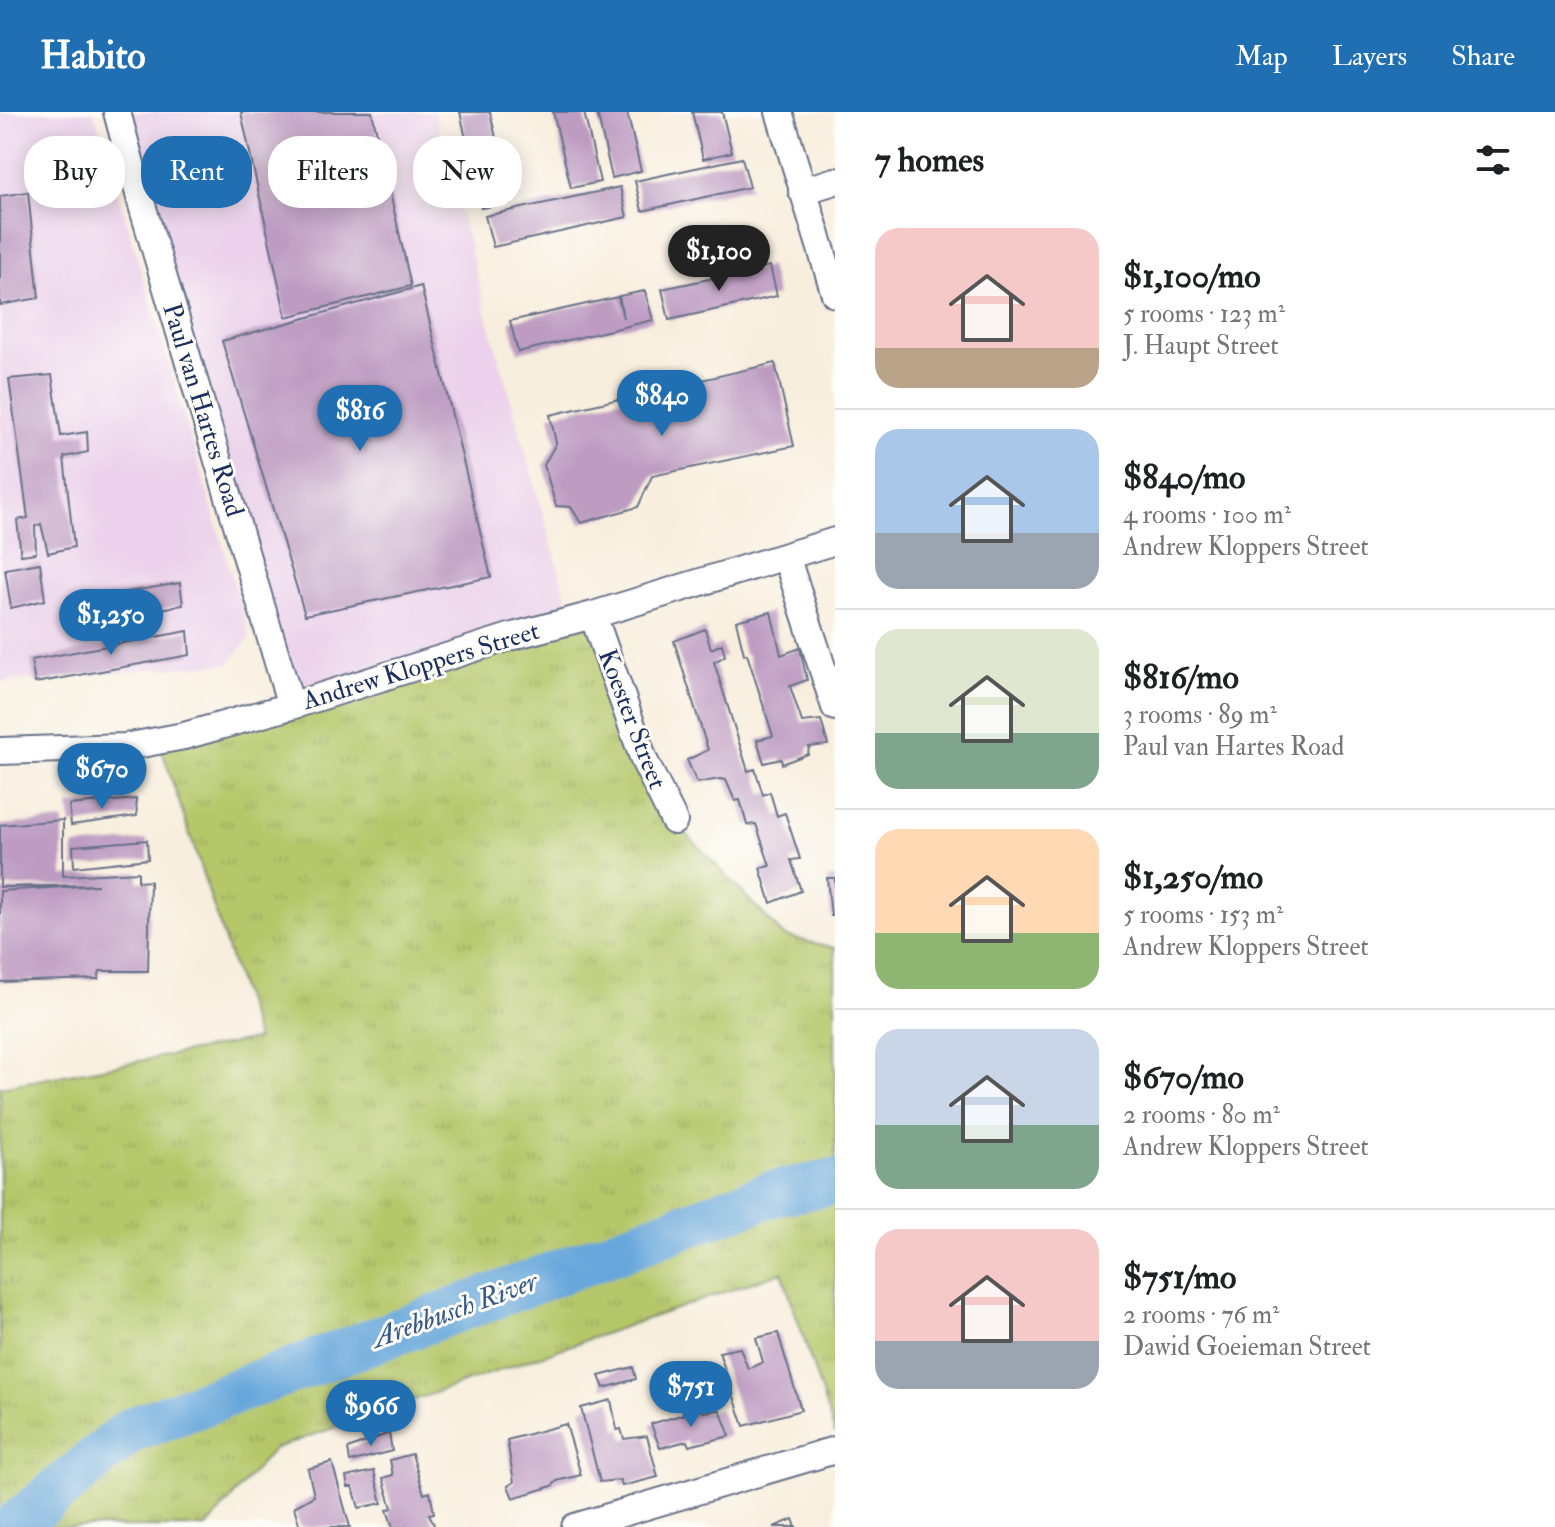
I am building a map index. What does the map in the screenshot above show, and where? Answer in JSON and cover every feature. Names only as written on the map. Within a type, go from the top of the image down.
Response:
[{"type":"street","name":"Paul van Hartes Road","points":[[117,112],[291,706]]},
{"type":"street","points":[[779,112],[835,294]]},
{"type":"street","points":[[802,191],[835,181]]},
{"type":"street","name":"Andrew Kloppers Street","points":[[0,751],[125,747],[184,736],[835,541]]},
{"type":"street","points":[[786,556],[835,707]]},
{"type":"street","name":"Koester Street","points":[[593,615],[644,760],[674,821]]},
{"type":"street","points":[[575,1527],[835,1450]]},
{"type":"shaded area","points":[[0,112],[94,112],[101,136],[24,136],[24,208],[123,208],[250,637],[230,663],[0,682]]},
{"type":"shaded area","points":[[117,112],[435,112],[441,136],[413,136],[413,208],[459,208],[573,621],[291,706],[145,208],[252,208],[252,136],[141,136],[141,194]]},
{"type":"green space","points":[[593,615],[674,821],[784,936],[835,948],[835,1434],[782,1272],[273,1449],[207,1527],[0,1527],[0,1087],[257,1039],[159,741]]},
{"type":"building","points":[[241,112],[372,112],[377,136],[268,136],[268,208],[394,208],[411,286],[286,317],[252,162],[252,136],[246,136]]},
{"type":"building","points":[[460,112],[490,112],[496,136],[465,136]]},
{"type":"building","points":[[553,112],[584,112],[600,182],[571,188]]},
{"type":"building","points":[[597,112],[627,112],[641,171],[612,178]]},
{"type":"building","points":[[692,112],[722,112],[732,152],[703,159]]},
{"type":"building","points":[[742,158],[750,187],[642,211],[635,181]]},
{"type":"building","points":[[620,187],[627,217],[493,247],[485,216]]},
{"type":"building","points":[[24,193],[24,208],[30,208],[39,298],[0,305],[0,196]]},
{"type":"building","points":[[770,266],[777,296],[669,320],[662,289]]},
{"type":"building","points":[[421,286],[491,577],[305,615],[222,341]]},
{"type":"building","points":[[645,291],[653,320],[518,352],[510,321],[618,297],[623,318],[619,296]]},
{"type":"building","points":[[775,363],[794,446],[652,476],[638,507],[581,523],[571,507],[556,506],[544,465],[556,443],[550,415]]},
{"type":"building","points":[[52,375],[61,436],[87,432],[88,452],[64,457],[74,547],[48,553],[41,524],[35,526],[36,553],[21,555],[17,520],[28,518],[9,379]]},
{"type":"building","points":[[40,563],[45,600],[11,608],[5,569]]},
{"type":"building","points":[[180,583],[183,605],[74,625],[69,602]]},
{"type":"building","points":[[771,612],[781,655],[800,648],[807,680],[790,686],[802,722],[821,720],[828,745],[809,747],[808,754],[782,764],[781,759],[764,763],[757,740],[773,736],[747,654],[744,654],[736,621]]},
{"type":"building","points":[[705,629],[711,649],[722,644],[725,656],[714,662],[748,771],[755,769],[763,795],[770,792],[777,816],[785,813],[800,859],[791,860],[801,891],[771,903],[760,868],[770,866],[756,824],[747,825],[740,800],[735,801],[726,780],[697,783],[687,760],[708,750],[674,641]]},
{"type":"building","points":[[188,631],[190,655],[35,683],[31,660]]},
{"type":"building","points":[[136,799],[137,816],[71,825],[69,805]]},
{"type":"building","points":[[63,820],[63,876],[138,872],[138,882],[150,881],[148,971],[100,971],[98,979],[0,982],[0,891],[98,885],[0,887],[0,825]]},
{"type":"building","points":[[147,840],[148,859],[74,867],[73,846]]},
{"type":"building","points":[[827,878],[835,878],[835,916],[831,916]]},
{"type":"building","points":[[778,1333],[801,1410],[744,1426],[719,1352],[740,1348],[748,1369],[763,1362],[756,1338]]},
{"type":"building","points":[[633,1367],[636,1379],[604,1388],[599,1376]]},
{"type":"building","points":[[611,1400],[617,1430],[621,1429],[624,1439],[647,1436],[658,1477],[622,1486],[620,1480],[600,1482],[581,1408]]},
{"type":"building","points":[[701,1409],[703,1412],[720,1410],[730,1436],[689,1446],[687,1441],[660,1448],[651,1424]]},
{"type":"building","points":[[566,1424],[581,1475],[513,1498],[508,1486],[514,1482],[507,1440]]},
{"type":"building","points":[[389,1433],[392,1451],[350,1462],[348,1449]]},
{"type":"building","points":[[412,1454],[424,1494],[430,1492],[434,1513],[429,1514],[435,1527],[393,1527],[387,1510],[392,1508],[383,1478],[393,1475],[390,1460]]},
{"type":"building","points":[[332,1462],[350,1527],[300,1527],[294,1507],[314,1496],[308,1469]]},
{"type":"building","points":[[374,1471],[382,1503],[359,1508],[353,1487],[348,1487],[346,1477]]},
{"type":"building","points":[[793,1519],[796,1527],[774,1527]]},
{"type":"waterway","name":"Arebbusch River","points":[[13,1527],[131,1430],[771,1194],[835,1182]]}]
